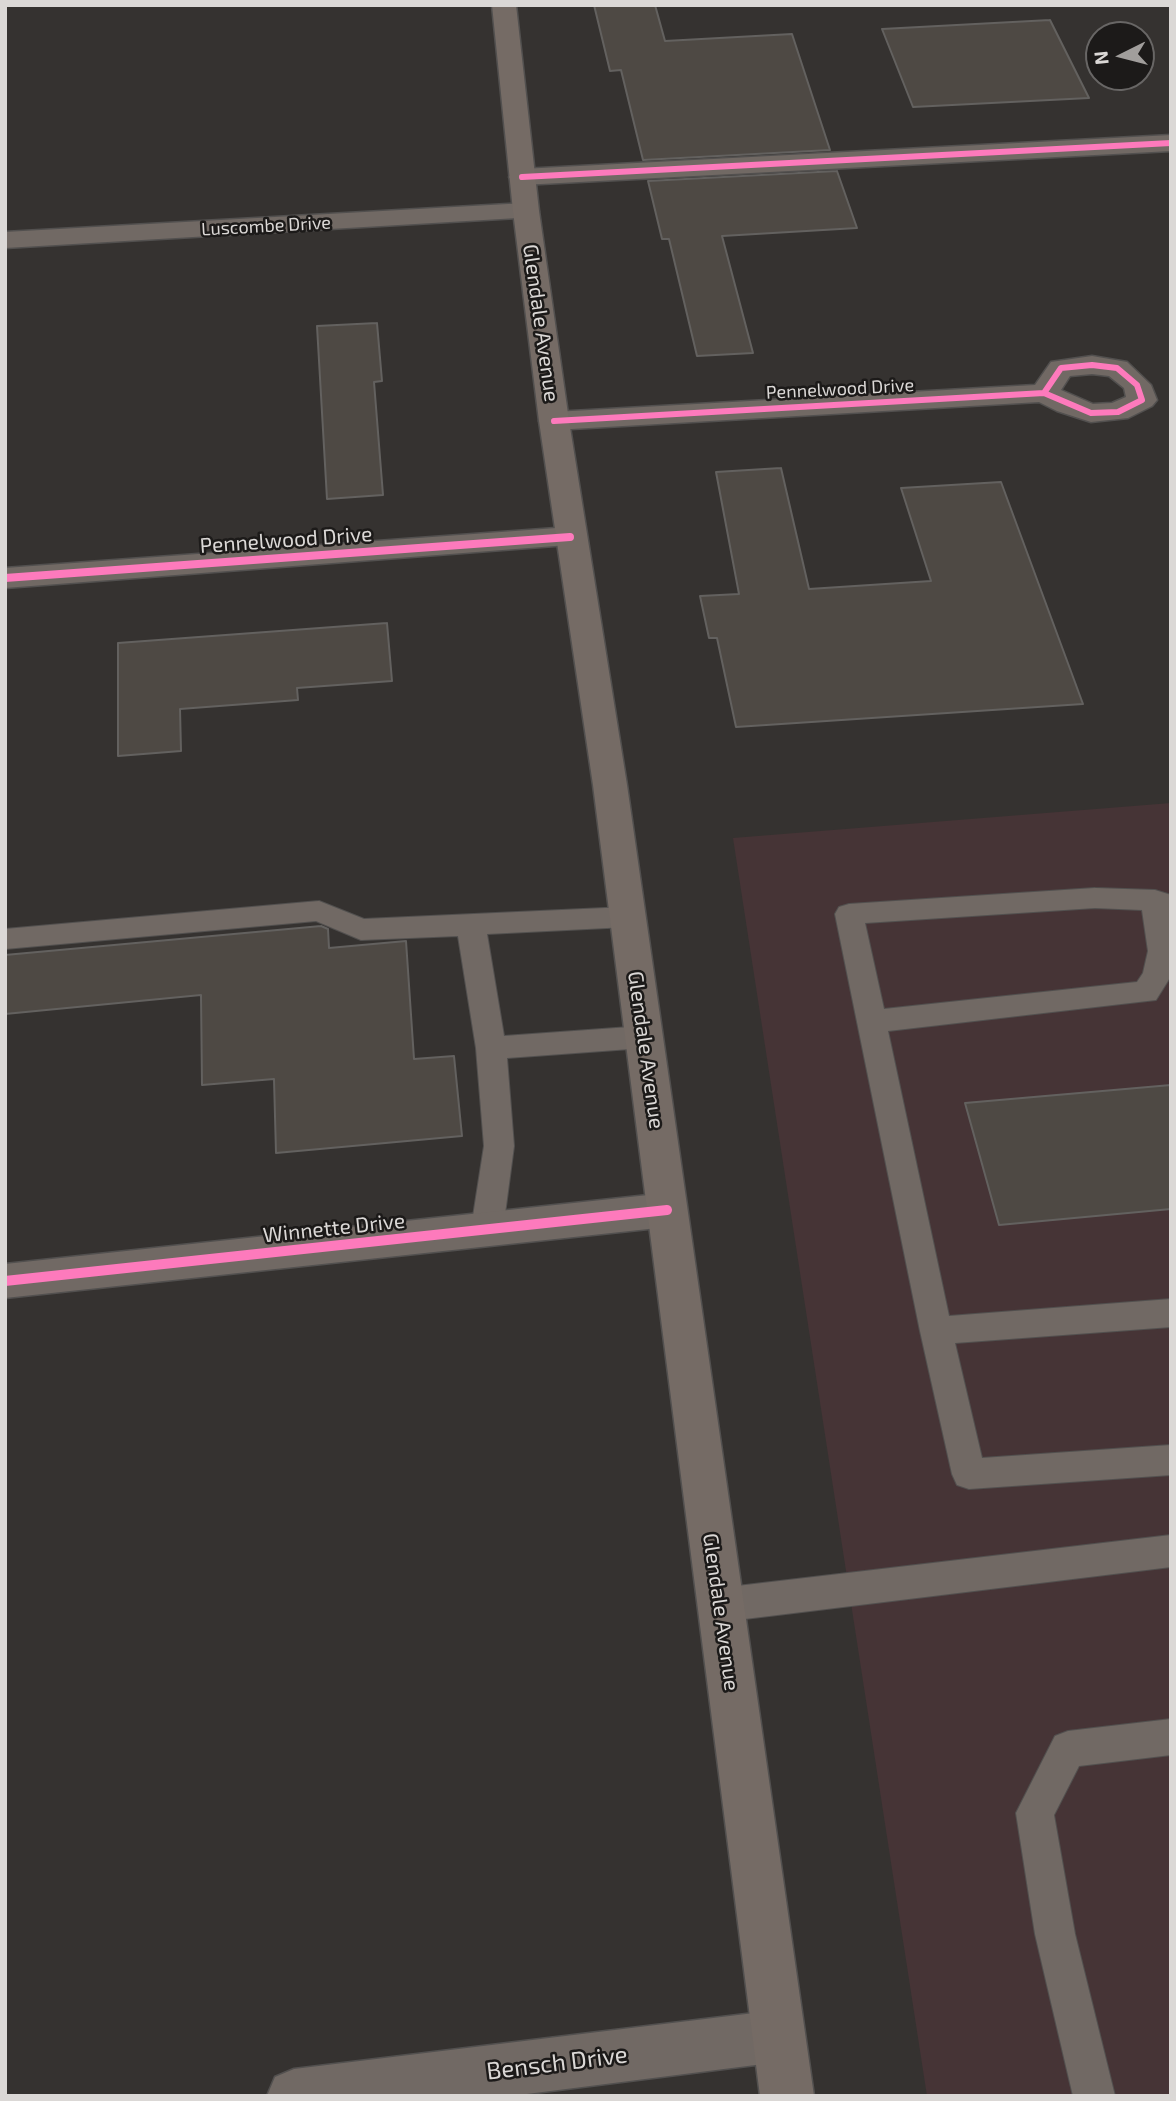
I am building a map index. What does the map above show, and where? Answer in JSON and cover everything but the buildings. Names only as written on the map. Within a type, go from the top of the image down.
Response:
[{"type":"main road","name":"Glendale Avenue","points":[[504,5],[524,194],[554,421],[610,785],[787,2096]]},
{"type":"street","name":"Luscombe Drive","points":[[5,240],[524,194],[1171,143]]},
{"type":"street","name":"Pennelwood Drive","points":[[554,421],[1044,393]]},
{"type":"street","name":"Pennelwood Drive","points":[[5,578],[570,537]]},
{"type":"street","name":"Winnette Drive","points":[[5,1282],[667,1210]]},
{"type":"street","name":"Bensch Drive","points":[[294,2096],[779,2036]]},
{"type":"lane","points":[[871,1022],[1146,992],[1157,975],[1162,951],[1163,903],[1095,898],[849,914],[871,1022],[936,1331],[969,1475],[1171,1460]]},
{"type":"lane","points":[[5,939],[319,911],[361,930],[627,917]]},
{"type":"lane","points":[[471,925],[491,1048],[499,1146],[487,1229]]},
{"type":"lane","points":[[491,1048],[644,1037]]},
{"type":"lane","points":[[936,1331],[1171,1313]]},
{"type":"lane","points":[[720,1605],[1171,1551]]},
{"type":"lane","points":[[1094,2096],[1055,1934],[1035,1813],[1068,1749],[1171,1738]]},
{"type":"shaded area","points":[[1171,803],[1171,2096],[927,2096],[733,838]]},
{"type":"cycle path","points":[[522,177],[1171,143]]},
{"type":"cycle path","points":[[554,421],[1044,393],[1091,413],[1118,412],[1142,400],[1137,385],[1117,368],[1092,365],[1061,368],[1044,393]]},
{"type":"cycle path","points":[[5,578],[570,537]]},
{"type":"cycle path","points":[[5,1281],[667,1210]]}]
